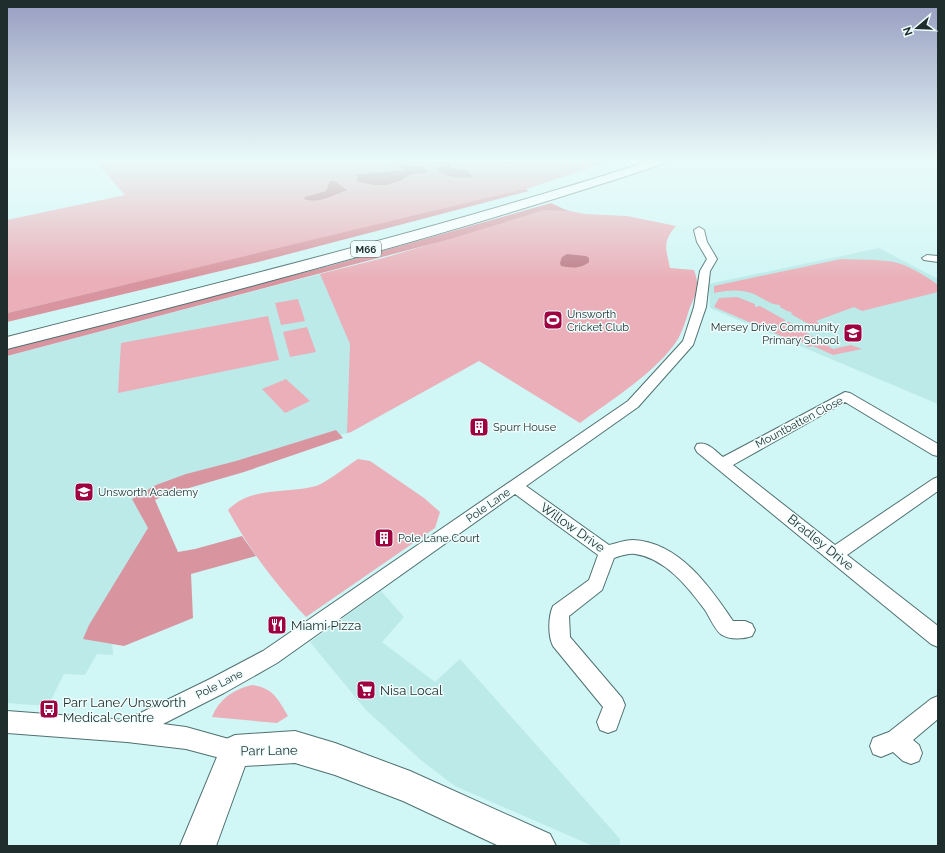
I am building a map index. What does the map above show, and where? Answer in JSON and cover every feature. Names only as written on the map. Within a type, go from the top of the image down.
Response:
[{"type":"highway","name":"M66","points":[[66,322],[465,213],[504,201]]},
{"type":"highway","name":"M66","points":[[7,343],[30,331],[484,217],[539,201]]},
{"type":"highway","name":"M66","points":[[7,331],[30,331]]},
{"type":"street","name":"Pole Lane","points":[[127,730],[217,686],[270,657],[633,404],[689,342],[700,307],[705,271],[712,259],[702,242],[699,230]]},
{"type":"street","points":[[927,258],[938,259]]},
{"type":"street","name":"Mountbatten Close","points":[[722,464],[845,396],[938,451]]},
{"type":"street","name":"Bradley Drive","points":[[702,448],[938,638]]},
{"type":"street","points":[[835,554],[938,483]]},
{"type":"street","name":"Willow Drive","points":[[515,486],[607,553],[633,547],[654,552],[683,572],[704,593],[728,629],[745,630]]},
{"type":"street","points":[[607,553],[596,585],[560,612],[560,640],[615,705],[608,722]]},
{"type":"street","points":[[896,746],[938,706]]},
{"type":"street","name":"Parr Lane","points":[[7,722],[127,730],[186,738],[235,751],[295,747],[335,759],[410,787],[538,846]]},
{"type":"street","points":[[198,846],[235,751]]},
{"type":"shaded area","points":[[98,201],[479,201],[7,313],[7,220]]},
{"type":"shaded area","points":[[476,201],[492,201],[262,261],[7,322],[7,313]]},
{"type":"shaded area","points":[[551,203],[568,211],[545,210],[450,239],[7,356],[7,349],[333,265]]},
{"type":"shaded area","name":"Unsworth Cricket Club","points":[[545,210],[566,210],[585,214],[627,216],[676,226],[669,236],[666,246],[670,268],[694,270],[697,287],[686,321],[678,339],[670,351],[647,373],[580,423],[479,361],[347,433],[350,344],[320,274],[387,257]]},
{"type":"shaded area","name":"Mersey Drive Community Primary School","points":[[879,248],[938,279],[938,404],[710,308],[709,284]]},
{"type":"shaded area","points":[[567,254],[586,256],[589,258],[589,262],[583,266],[576,267],[561,266],[560,263],[562,257]]},
{"type":"shaded area","points":[[841,259],[881,260],[899,263],[917,271],[938,285],[938,292],[862,311],[854,307],[816,321],[820,324],[812,326],[791,314],[792,312],[780,307],[780,305],[770,303],[754,294],[734,290],[714,293],[714,286]]},
{"type":"shaded area","name":"Unsworth Academy","points":[[343,268],[410,399],[351,432],[315,442],[135,501],[166,559],[112,635],[113,655],[97,654],[85,675],[64,674],[48,706],[7,703],[7,356]]},
{"type":"shaded area","points":[[737,297],[755,304],[755,307],[760,306],[833,349],[851,345],[862,349],[833,355],[813,346],[808,347],[796,338],[788,339],[714,307],[719,298]]},
{"type":"shaded area","points":[[298,299],[305,321],[281,325],[275,303]]},
{"type":"shaded area","points":[[268,316],[279,360],[118,393],[121,343]]},
{"type":"shaded area","points":[[307,327],[316,352],[290,357],[283,332]]},
{"type":"shaded area","points":[[286,379],[310,401],[285,413],[262,389]]},
{"type":"shaded area","points":[[336,430],[343,438],[244,472],[165,495],[155,500],[178,552],[195,549],[242,536],[256,556],[191,574],[193,618],[124,646],[83,639],[89,625],[148,528],[132,499],[156,485],[186,474],[236,461]]},
{"type":"shaded area","points":[[358,459],[370,461],[424,498],[440,512],[435,528],[306,617],[264,566],[236,525],[228,510],[237,502],[258,494],[316,486],[331,478]]},
{"type":"shaded area","points":[[381,591],[404,617],[382,642],[435,682],[460,659],[620,839],[620,846],[593,846],[455,786],[422,761],[366,710],[310,642]]},
{"type":"shaded area","points":[[252,685],[259,686],[274,695],[288,716],[277,723],[212,717],[223,700],[233,692]]},
{"type":"place","name":"Unsworth Cricket Club","points":[[553,320]]},
{"type":"place","name":"Mersey Drive Community Primary School","points":[[853,333]]},
{"type":"place","name":"Spurr House","points":[[479,427]]},
{"type":"place","name":"Unsworth Academy","points":[[84,492]]},
{"type":"place","name":"Pole Lane Court","points":[[384,538]]},
{"type":"place","name":"Miami Pizza","points":[[277,625]]},
{"type":"place","name":"Nisa Local","points":[[366,690]]},
{"type":"place","name":"Parr Lane/Unsworth Medical Centre","points":[[49,709]]}]
